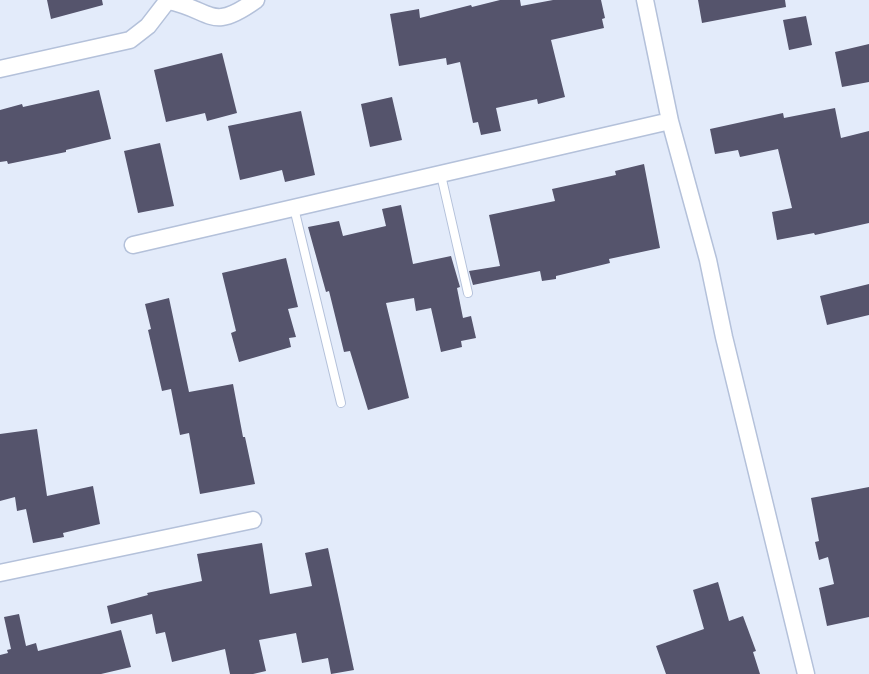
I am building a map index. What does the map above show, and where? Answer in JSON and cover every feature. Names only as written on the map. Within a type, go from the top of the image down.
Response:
[{"type":"street","points":[[0,69],[130,40],[148,26],[168,0],[215,18],[230,16],[256,0]]},
{"type":"street","points":[[645,0],[670,122],[708,260],[724,337],[806,674]]},
{"type":"street","points":[[133,245],[670,122]]},
{"type":"street","points":[[0,573],[253,520]]},
{"type":"lane","points":[[441,175],[468,293]]},
{"type":"lane","points":[[294,208],[341,403]]},
{"type":"building","points":[[47,0],[102,0],[103,5],[51,19]]},
{"type":"building","points":[[500,0],[520,0],[521,6],[553,0],[601,0],[605,18],[602,19],[604,28],[551,40],[565,97],[538,104],[537,99],[496,108],[501,131],[481,135],[478,122],[473,123],[460,62],[447,65],[446,58],[399,66],[390,14],[419,9],[420,18]]},
{"type":"building","points":[[698,0],[785,0],[786,7],[702,23]]},
{"type":"building","points":[[806,16],[812,45],[789,50],[783,20]]},
{"type":"building","points":[[869,44],[869,82],[842,87],[835,52]]},
{"type":"building","points":[[222,53],[237,113],[207,121],[205,113],[166,122],[154,70]]},
{"type":"building","points":[[99,90],[111,139],[66,150],[66,152],[8,164],[7,161],[0,162],[0,110]]},
{"type":"building","points":[[392,97],[402,140],[370,147],[361,104]]},
{"type":"building","points":[[835,108],[841,138],[869,131],[869,223],[815,235],[814,233],[777,240],[772,212],[792,208],[778,149],[740,157],[738,150],[715,154],[710,129],[783,113],[784,118]]},
{"type":"building","points":[[301,111],[315,175],[285,182],[282,170],[240,180],[228,126]]},
{"type":"building","points":[[160,143],[174,206],[138,213],[124,151]]},
{"type":"building","points":[[644,164],[660,248],[609,259],[610,263],[556,276],[556,279],[542,281],[540,271],[473,285],[469,271],[500,266],[489,215],[555,201],[552,189],[616,175],[615,171]]},
{"type":"building","points":[[401,205],[413,264],[451,256],[460,287],[457,288],[463,318],[471,316],[476,338],[461,341],[462,347],[441,352],[431,308],[416,311],[414,298],[386,303],[409,398],[368,410],[350,351],[344,352],[329,291],[326,292],[308,227],[339,221],[343,236],[386,226],[382,209]]},
{"type":"building","points":[[286,258],[298,307],[288,309],[296,337],[289,338],[291,347],[239,362],[231,333],[236,331],[222,273]]},
{"type":"building","points":[[869,284],[869,315],[827,325],[820,296]]},
{"type":"building","points":[[169,298],[189,392],[233,384],[255,484],[200,494],[189,433],[180,435],[171,389],[162,391],[148,330],[151,329],[145,304]]},
{"type":"building","points":[[37,429],[47,496],[93,486],[100,524],[63,533],[64,537],[33,543],[26,509],[17,511],[15,497],[0,501],[0,434]]},
{"type":"building","points":[[869,487],[869,617],[827,626],[819,588],[834,584],[828,557],[819,560],[815,542],[819,541],[811,498]]},
{"type":"building","points":[[262,543],[270,594],[312,586],[305,553],[328,548],[354,670],[331,674],[328,658],[302,663],[296,633],[259,640],[266,671],[253,674],[230,674],[225,649],[172,662],[165,632],[156,634],[152,614],[111,624],[107,606],[148,595],[147,593],[202,581],[197,554]]},
{"type":"building","points":[[718,582],[729,621],[743,616],[756,651],[753,652],[760,674],[666,674],[656,646],[704,629],[693,590]]},
{"type":"building","points":[[19,614],[26,646],[36,643],[38,651],[121,630],[131,667],[101,674],[0,674],[0,655],[8,653],[7,650],[11,649],[4,617]]}]
